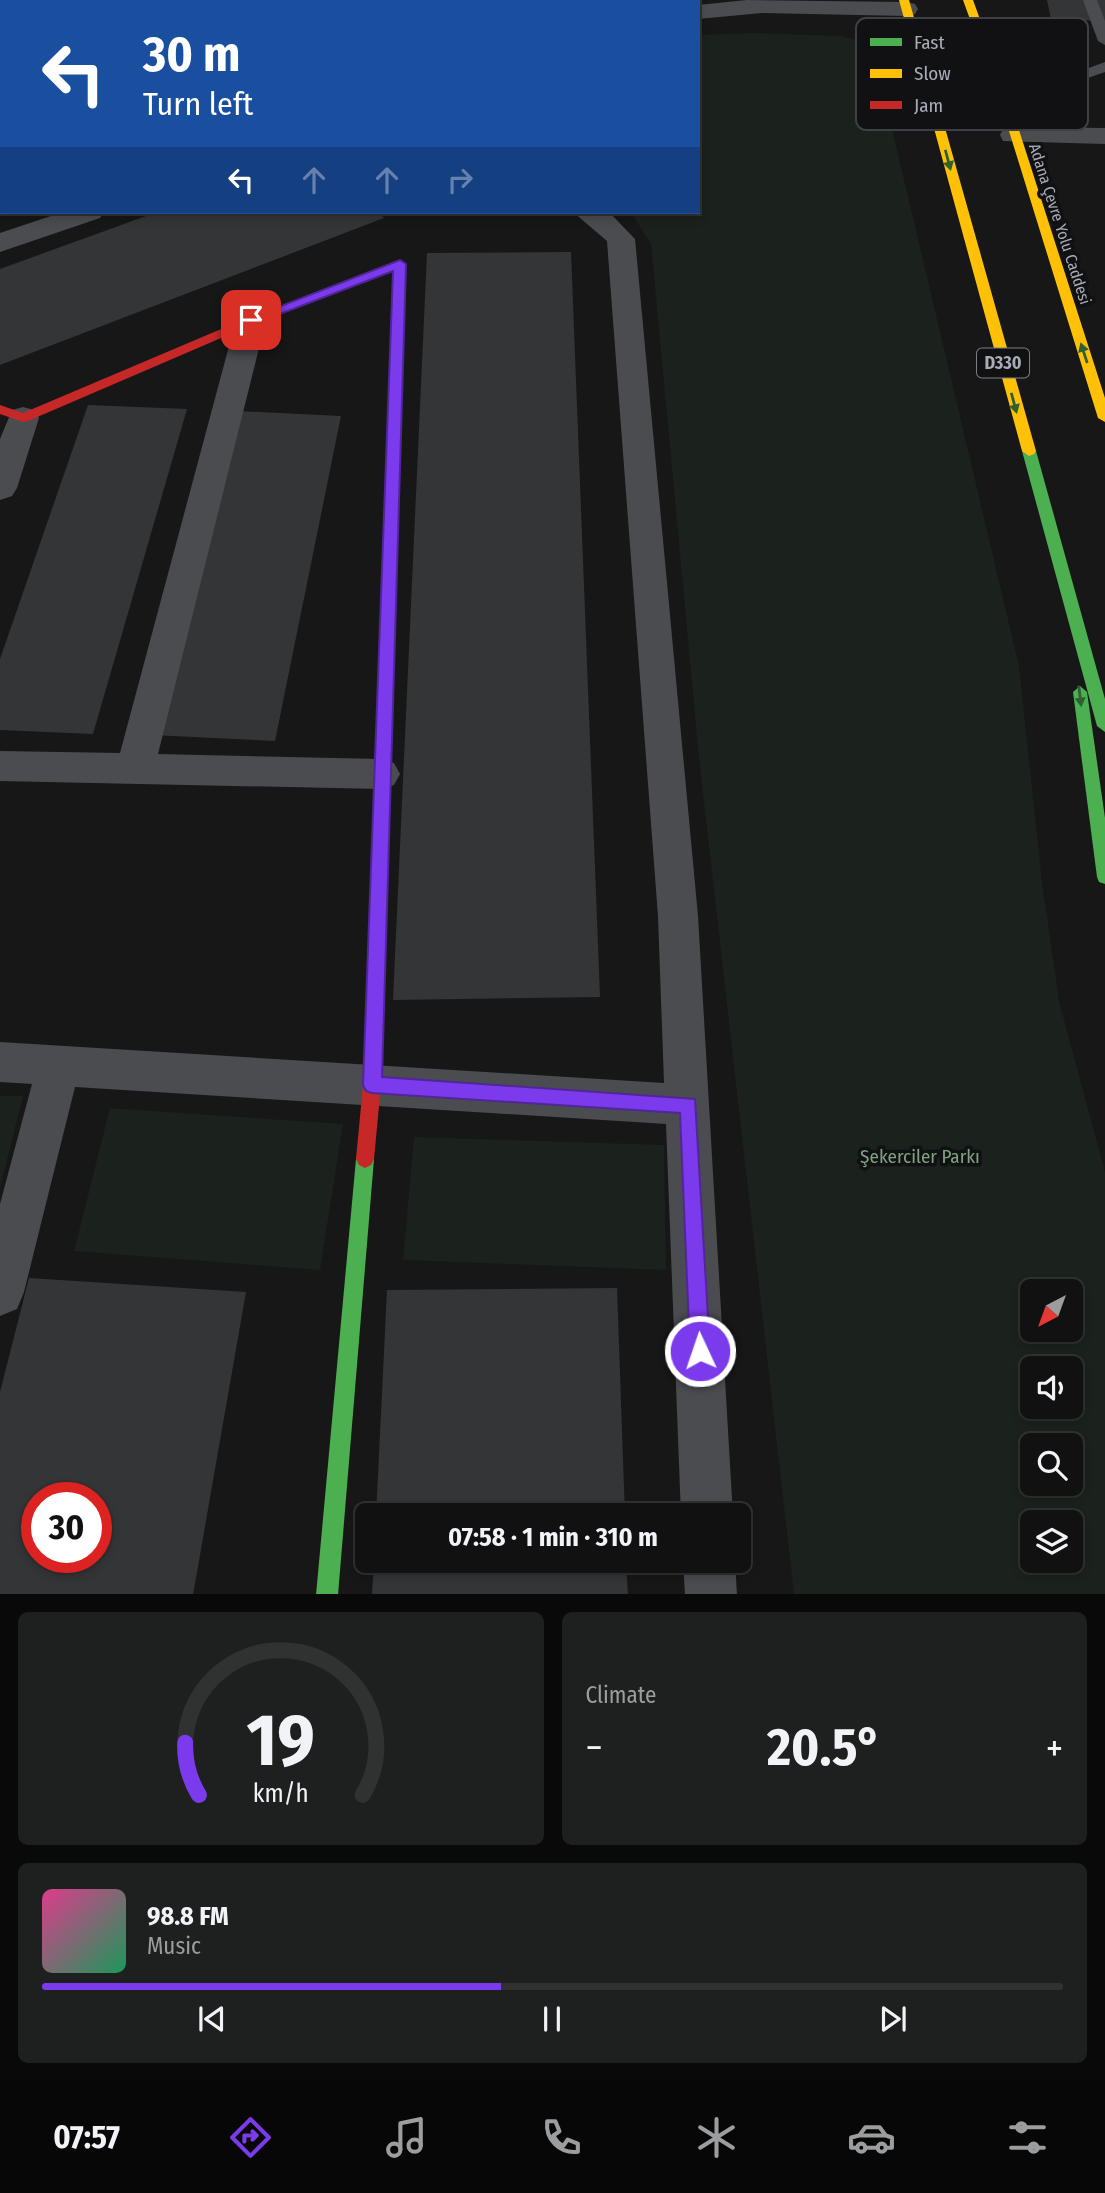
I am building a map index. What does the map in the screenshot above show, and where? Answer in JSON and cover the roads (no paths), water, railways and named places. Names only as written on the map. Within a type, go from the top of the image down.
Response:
[{"type":"main road","name":"Adana Çevre Yolu Caddesi","points":[[968,0],[975,18]]},
{"type":"main road","name":"D330","points":[[939,130],[1105,726]]},
{"type":"main road","name":"Adana Çevre Yolu Caddesi","points":[[1012,130],[1105,418]]},
{"type":"main road","points":[[12,414],[400,264],[372,1085],[327,1594]]},
{"type":"main road","points":[[1069,604],[1105,877]]},
{"type":"street","points":[[700,12],[762,6],[905,5]]},
{"type":"street","points":[[1013,135],[1105,136]]},
{"type":"street","points":[[0,243],[84,214]]},
{"type":"street","points":[[591,214],[621,239],[678,916],[706,1503]]},
{"type":"street","points":[[135,768],[251,320]]},
{"type":"street","points":[[0,488],[12,414]]},
{"type":"street","points":[[0,765],[381,774]]},
{"type":"street","points":[[0,1062],[688,1105]]},
{"type":"street","points":[[0,1292],[59,1065]]},
{"type":"street","points":[[710,1573],[711,1594]]},
{"type":"lane","points":[[1090,0],[1105,41]]},
{"type":"lane","points":[[1088,73],[1105,67]]},
{"type":"park label","name":"Şekerciler Parkı","points":[[920,1156]]}]
